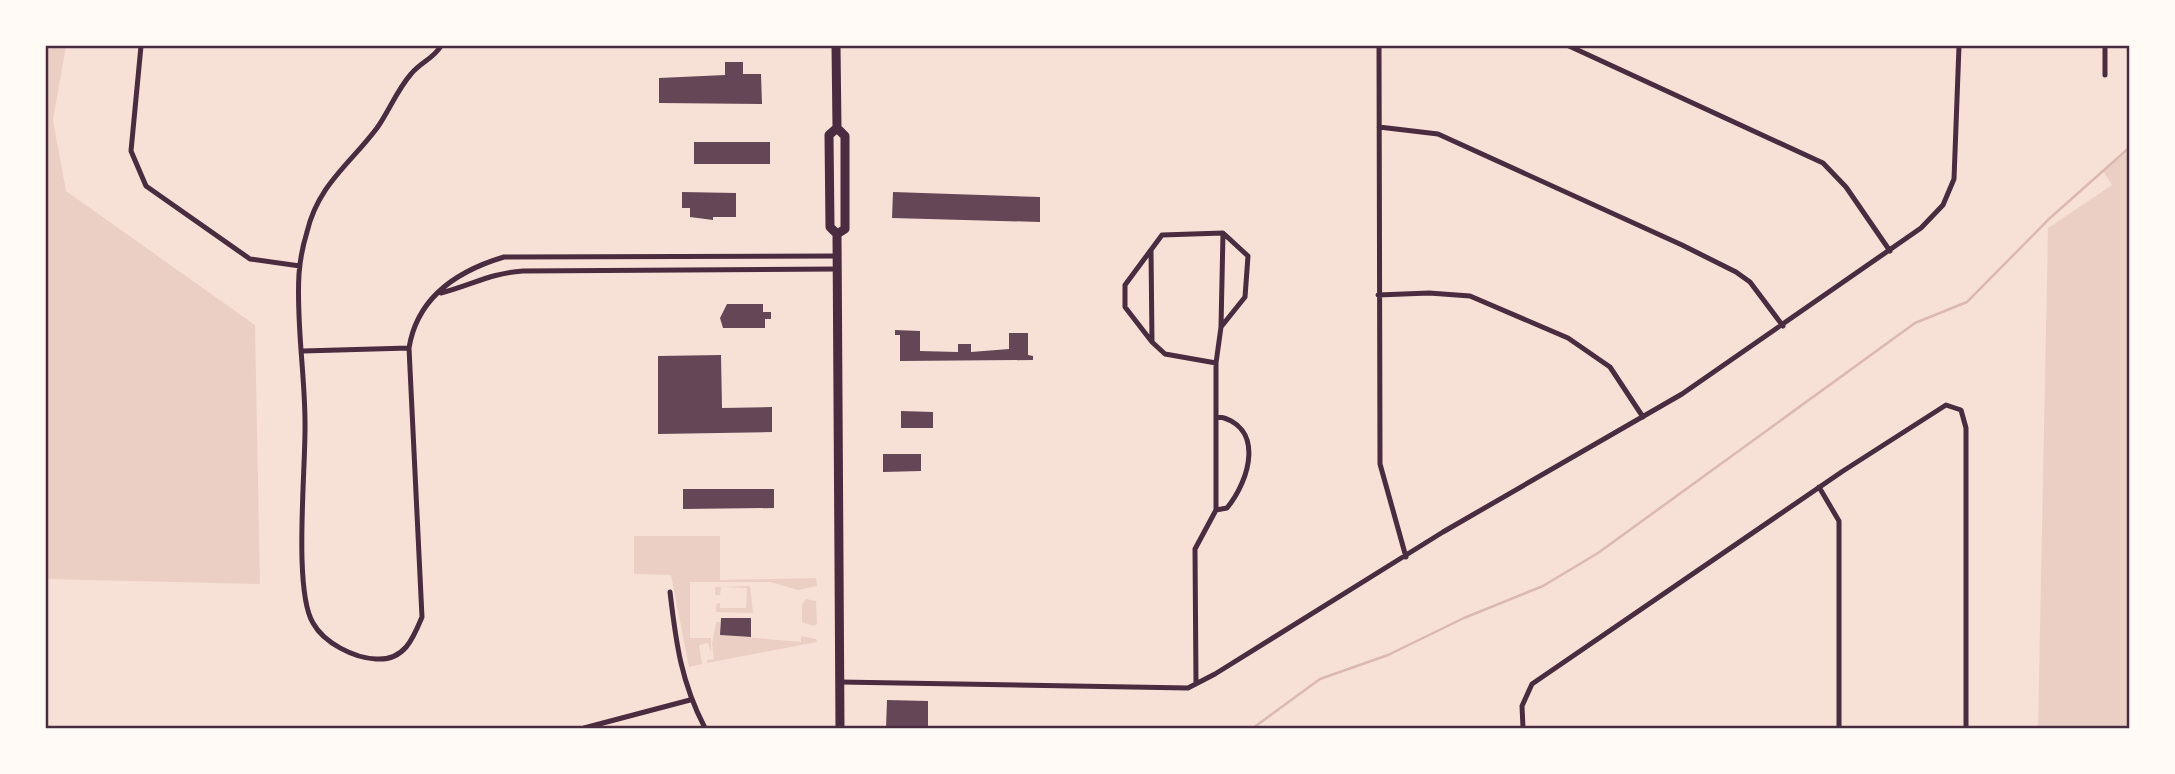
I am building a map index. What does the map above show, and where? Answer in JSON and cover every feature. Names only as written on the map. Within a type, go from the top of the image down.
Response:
[{"type":"highway","points":[[836,46],[836,128],[829,135],[829,177],[830,227],[837,234],[840,729]]},
{"type":"highway","points":[[836,128],[845,136],[845,229],[837,234]]},
{"type":"street","points":[[141,46],[131,151],[146,186],[250,259],[300,266]]},
{"type":"street","points":[[441,46],[434,58],[412,72],[376,128],[320,193],[307,230],[300,266],[305,596],[313,623],[329,640],[354,654],[377,659],[399,656],[413,640],[422,617],[409,348],[413,323],[423,307],[438,294],[481,264],[504,257],[837,256]]},
{"type":"street","points":[[1379,46],[1380,464],[1406,557]]},
{"type":"street","points":[[1569,46],[1823,163],[1846,187],[1890,251]]},
{"type":"street","points":[[840,682],[1188,688],[1196,684],[1406,557],[1443,531],[1643,417],[1783,326],[1921,228],[1948,197],[1956,160],[1959,46]]},
{"type":"street","points":[[2105,46],[2105,75]]},
{"type":"street","points":[[1379,127],[1438,134],[1693,250],[1735,271],[1750,282],[1783,326]]},
{"type":"street","points":[[1196,684],[1195,549],[1216,510],[1216,363],[1221,327],[1223,233]]},
{"type":"street","points":[[1216,363],[1165,354],[1152,342],[1125,307],[1125,285],[1162,235],[1223,233],[1248,256],[1245,297],[1221,327]]},
{"type":"street","points":[[1151,250],[1152,342]]},
{"type":"street","points":[[438,294],[467,286],[495,273],[523,271],[837,269]]},
{"type":"street","points":[[1378,295],[1429,293],[1470,296],[1568,338],[1610,367],[1643,417]]},
{"type":"street","points":[[303,351],[409,348]]},
{"type":"street","points":[[1523,729],[1522,706],[1532,684],[1818,487],[1934,410],[1946,405],[1958,408],[1965,417],[1966,428],[1966,729]]},
{"type":"street","points":[[1216,416],[1232,419],[1247,436],[1249,461],[1242,490],[1227,508],[1216,510]]},
{"type":"street","points":[[1818,487],[1839,521],[1839,729]]},
{"type":"street","points":[[670,592],[680,667],[690,700],[705,729]]},
{"type":"street","points":[[584,729],[690,700]]},
{"type":"shaded area","points":[[46,46],[66,46],[53,120],[66,191],[255,325],[260,584],[46,579]]},
{"type":"shaded area","points":[[2129,151],[2129,728],[2038,728],[2048,228],[2112,185],[2103,171]]},
{"type":"shaded area","points":[[634,536],[720,536],[720,580],[816,578],[817,586],[798,590],[770,582],[690,582],[690,638],[711,638],[711,652],[708,643],[699,645],[702,664],[689,667],[671,575],[634,574]]},
{"type":"shaded area","points":[[750,586],[753,613],[716,612],[716,604],[720,603],[720,608],[746,608],[747,588],[721,587],[720,595],[715,595],[715,587]]},
{"type":"shaded area","points":[[806,599],[816,601],[817,624],[813,626],[802,622],[802,605]]},
{"type":"shaded area","points":[[716,622],[720,622],[721,635],[801,642],[801,636],[816,639],[817,642],[707,663],[707,660],[714,659],[712,643]]},
{"type":"building","points":[[725,62],[743,62],[743,74],[761,74],[762,104],[659,103],[659,78],[725,75]]},
{"type":"building","points":[[694,142],[770,142],[770,164],[694,164]]},
{"type":"building","points":[[682,192],[736,193],[736,217],[713,217],[713,220],[690,217],[690,208],[682,208]]},
{"type":"building","points":[[893,192],[1040,197],[1040,222],[892,218]]},
{"type":"building","points":[[727,304],[763,304],[763,312],[771,312],[771,319],[765,319],[765,328],[723,328],[720,318]]},
{"type":"building","points":[[895,330],[920,331],[920,351],[958,352],[958,344],[971,344],[971,352],[1009,349],[1009,333],[1028,333],[1028,355],[1033,356],[1033,360],[900,361],[900,335],[895,335]]},
{"type":"building","points":[[721,355],[722,408],[772,407],[772,432],[658,434],[658,356]]},
{"type":"building","points":[[901,411],[933,412],[933,428],[901,428]]},
{"type":"building","points":[[883,454],[921,454],[921,471],[883,472]]},
{"type":"building","points":[[683,489],[774,489],[774,508],[683,509]]},
{"type":"building","points":[[721,618],[751,618],[751,637],[720,635]]},
{"type":"building","points":[[887,700],[928,701],[928,728],[886,728]]},
{"type":"waterway","points":[[1253,728],[1320,679],[1388,655],[1464,618],[1543,586],[1598,553],[1915,323],[1967,302],[2050,218],[2130,147]]}]
